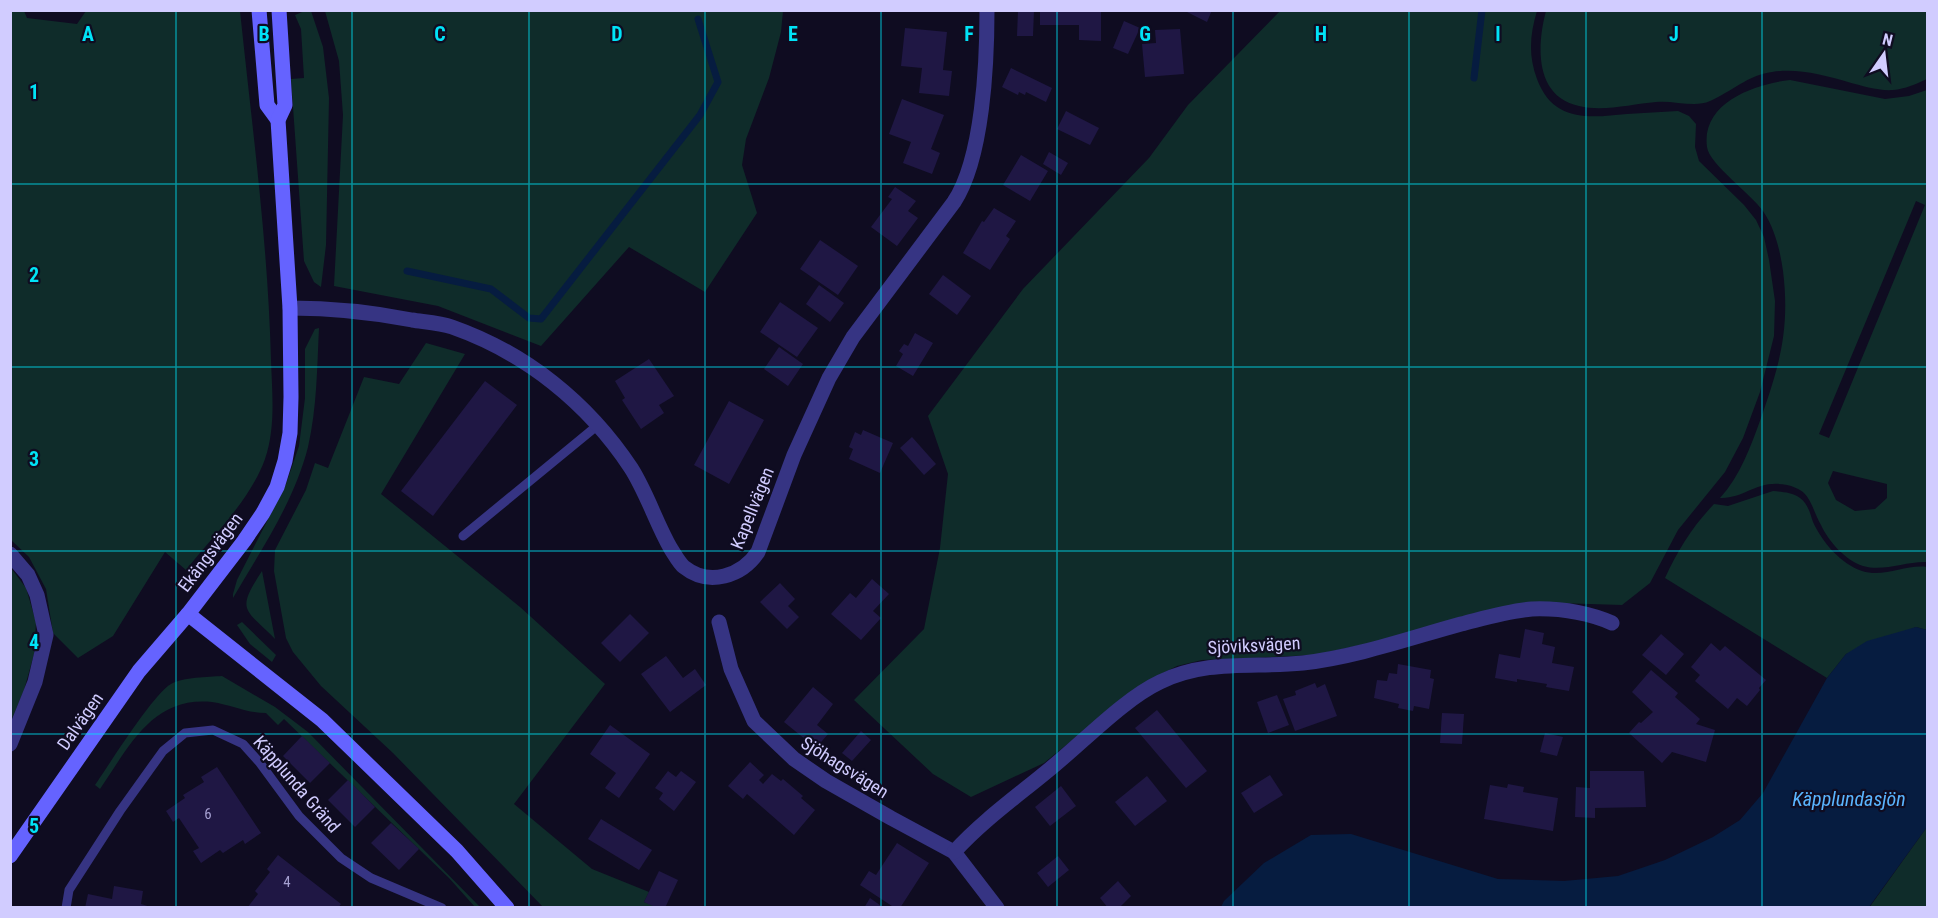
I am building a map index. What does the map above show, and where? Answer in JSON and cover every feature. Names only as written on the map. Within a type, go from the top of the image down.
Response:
[{"type":"street","name":"Ekängsvägen","points":[[259,10],[267,105],[278,120]]},
{"type":"street","name":"Ekängsvägen","points":[[279,10],[285,105],[278,120],[290,308],[290,433],[285,461],[276,487],[263,513],[188,614],[322,720],[457,851],[507,908]]},
{"type":"street","name":"Kapellvägen","points":[[290,308],[326,308],[374,313],[451,327],[492,344],[526,363],[582,407],[615,444],[636,476],[666,541],[682,566],[696,575],[718,578],[737,573],[751,563],[758,552],[794,455],[829,378],[853,337],[954,202],[966,178],[975,142],[982,92],[987,10]]},
{"type":"street","points":[[10,554],[28,575],[37,595],[46,635],[35,682],[10,744]]},
{"type":"street","name":"Sjöviksvägen","points":[[954,852],[973,831],[1015,799],[1132,700],[1157,683],[1181,672],[1220,665],[1288,664],[1326,659],[1492,616],[1532,609],[1576,611],[1612,623]]},
{"type":"street","name":"Dalvägen","points":[[10,856],[139,671],[188,614]]},
{"type":"street","name":"Sjöhagsvägen","points":[[719,622],[731,669],[744,701],[754,721],[776,744],[826,781],[954,852],[997,908]]},
{"type":"lane","points":[[463,536],[598,425]]},
{"type":"lane","name":"Käpplunda Gränd","points":[[66,908],[69,890],[120,811],[163,751],[185,733],[213,730],[243,744],[260,763],[298,816],[341,858],[371,878],[442,908]]},
{"type":"green space","points":[[307,10],[311,11],[323,47],[329,98],[326,245],[321,287],[314,282],[304,261],[291,79],[304,78],[301,29],[295,15]]},
{"type":"green space","points":[[10,11],[24,11],[27,18],[77,24],[86,11],[240,11],[254,141],[267,272],[272,384],[271,435],[265,459],[259,474],[241,503],[186,570],[165,552],[113,636],[78,658],[53,633],[46,589],[29,557],[11,540]]},
{"type":"green space","points":[[325,11],[783,11],[781,32],[769,78],[746,139],[742,165],[757,213],[705,292],[629,247],[541,346],[438,306],[334,286],[343,115],[339,61]]},
{"type":"green space","points":[[1280,11],[1537,11],[1531,45],[1534,70],[1544,93],[1562,110],[1586,116],[1678,111],[1689,116],[1696,124],[1695,147],[1699,161],[1756,220],[1764,237],[1769,260],[1775,301],[1774,336],[1760,392],[1743,438],[1725,472],[1678,530],[1650,583],[1622,605],[1557,603],[1314,655],[1202,660],[1177,666],[1151,679],[1123,699],[1044,763],[971,797],[933,774],[854,700],[924,629],[940,548],[948,474],[928,416],[1023,289],[1149,158],[1188,105]]},
{"type":"green space","points":[[1546,11],[1927,11],[1927,79],[1906,87],[1887,90],[1810,73],[1782,71],[1755,77],[1704,103],[1663,102],[1588,108],[1564,100],[1546,81],[1542,68],[1541,39]]},
{"type":"green space","points":[[1790,80],[1885,99],[1909,96],[1927,90],[1927,562],[1879,568],[1856,563],[1838,550],[1828,538],[1807,496],[1791,486],[1767,485],[1737,496],[1720,498],[1744,460],[1773,380],[1782,346],[1785,291],[1780,255],[1771,225],[1757,204],[1709,154],[1707,131],[1713,118],[1722,107],[1734,98],[1747,91]],"holes":[[[1916,201],[1925,205],[1829,438],[1819,434]],[[1833,471],[1887,484],[1887,498],[1875,509],[1855,511],[1836,500],[1828,483]]]},
{"type":"green space","points":[[319,328],[313,418],[302,467],[276,525],[233,598],[237,580],[286,484],[299,446],[305,398],[305,349],[315,329]]},
{"type":"green space","points":[[426,343],[465,354],[381,494],[520,607],[605,684],[514,804],[592,869],[649,892],[644,902],[657,907],[543,907],[393,753],[321,686],[293,652],[286,638],[274,571],[275,550],[306,490],[315,463],[328,468],[364,377],[399,384]]},
{"type":"green space","points":[[1773,491],[1790,493],[1803,500],[1817,530],[1827,544],[1840,558],[1854,568],[1878,573],[1911,567],[1927,567],[1927,630],[1916,627],[1846,654],[1827,678],[1665,578],[1686,539],[1714,504],[1728,506]]},
{"type":"green space","points":[[11,568],[26,588],[36,622],[34,654],[24,690],[11,721]]},
{"type":"green space","points":[[262,571],[275,639],[256,621],[247,608],[249,594]]},
{"type":"green space","points":[[242,622],[276,655],[272,662],[250,644],[237,625]]},
{"type":"green space","points":[[222,676],[275,707],[308,732],[480,907],[475,907],[449,878],[284,719],[278,725],[266,713],[252,712],[212,702],[191,702],[173,707],[158,716],[132,741],[100,789],[95,785],[163,690],[182,680]]},
{"type":"green space","points":[[1927,827],[1927,907],[1869,908]]},
{"type":"water","name":"Käpplundasjön","points":[[1916,627],[1927,630],[1927,827],[1869,907],[1221,907],[1224,901],[1264,863],[1311,835],[1351,834],[1498,879],[1564,881],[1618,876],[1665,860],[1713,837],[1740,820],[1763,793],[1827,678],[1846,654],[1867,641]]},
{"type":"building","points":[[1018,10],[1034,10],[1033,36],[1017,36]]},
{"type":"building","points":[[1040,10],[1101,10],[1101,41],[1079,40],[1079,25],[1040,25]]},
{"type":"building","points":[[1183,10],[1212,10],[1207,22]]},
{"type":"building","points":[[1124,21],[1140,28],[1128,54],[1113,48]]},
{"type":"building","points":[[905,28],[947,32],[943,70],[952,71],[949,96],[919,93],[922,68],[901,66]]},
{"type":"building","points":[[1180,29],[1184,74],[1145,77],[1142,44],[1156,43],[1155,30]]},
{"type":"building","points":[[1011,68],[1052,88],[1046,102],[1026,92],[1025,95],[1019,92],[1018,95],[1002,87]]},
{"type":"building","points":[[902,99],[944,115],[931,149],[940,153],[932,174],[903,163],[911,142],[889,134]]},
{"type":"building","points":[[1066,111],[1099,128],[1090,145],[1057,129]]},
{"type":"building","points":[[1049,152],[1068,163],[1061,175],[1043,164]]},
{"type":"building","points":[[1021,155],[1048,171],[1030,201],[1003,185]]},
{"type":"building","points":[[895,187],[916,201],[908,211],[918,218],[897,246],[871,227],[892,199],[888,197]]},
{"type":"building","points":[[994,208],[1016,221],[1006,236],[1010,239],[990,270],[963,253],[982,221],[984,222]]},
{"type":"building","points":[[820,240],[858,266],[838,295],[800,269]]},
{"type":"building","points":[[943,275],[971,296],[957,315],[929,294]]},
{"type":"building","points":[[819,285],[844,303],[830,322],[806,304]]},
{"type":"building","points":[[780,302],[818,328],[797,357],[760,332]]},
{"type":"building","points":[[915,333],[933,343],[913,376],[896,366],[903,354],[899,351],[904,344],[908,346]]},
{"type":"building","points":[[779,347],[803,364],[788,386],[764,369]]},
{"type":"building","points":[[649,359],[674,396],[659,405],[664,413],[641,429],[622,400],[625,398],[615,381]]},
{"type":"building","points":[[485,381],[517,405],[433,516],[401,491]]},
{"type":"building","points":[[729,401],[764,420],[729,484],[694,465]]},
{"type":"building","points":[[863,430],[893,443],[880,473],[849,459],[853,449],[849,447],[855,432],[861,435]]},
{"type":"building","points":[[912,437],[936,464],[924,475],[900,448]]},
{"type":"building","points":[[872,579],[889,594],[873,611],[881,618],[861,640],[831,614],[850,593],[856,598]]},
{"type":"building","points":[[780,583],[795,599],[788,606],[799,617],[787,629],[760,602]]},
{"type":"building","points":[[630,614],[649,633],[620,662],[601,643]]},
{"type":"building","points":[[1525,629],[1544,633],[1542,644],[1555,647],[1552,663],[1574,667],[1569,691],[1546,687],[1547,684],[1495,678],[1499,654],[1520,658]]},
{"type":"building","points":[[1661,634],[1684,654],[1666,675],[1642,655]]},
{"type":"building","points":[[1711,643],[1720,651],[1725,646],[1766,680],[1747,706],[1737,698],[1728,709],[1695,681],[1700,675],[1691,667]]},
{"type":"building","points":[[666,656],[683,678],[695,669],[706,685],[670,712],[641,674]]},
{"type":"building","points":[[1398,664],[1431,670],[1430,678],[1434,679],[1429,709],[1414,706],[1413,711],[1398,708],[1399,704],[1374,698],[1377,680],[1387,681],[1389,673],[1397,674]]},
{"type":"building","points":[[1651,670],[1678,693],[1675,697],[1700,719],[1696,724],[1715,730],[1706,762],[1672,752],[1662,763],[1629,733],[1653,712],[1632,692]]},
{"type":"building","points":[[1315,683],[1317,688],[1325,684],[1337,716],[1295,731],[1283,699],[1296,695],[1295,691]]},
{"type":"building","points":[[813,687],[833,704],[817,725],[828,734],[816,748],[784,722]]},
{"type":"building","points":[[1277,695],[1289,725],[1268,733],[1257,702]]},
{"type":"building","points":[[1157,710],[1207,771],[1186,788],[1135,728]]},
{"type":"building","points":[[1442,713],[1464,714],[1462,744],[1440,743]]},
{"type":"building","points":[[610,725],[650,754],[619,798],[605,788],[616,773],[590,754]]},
{"type":"building","points":[[861,731],[871,740],[852,761],[842,753]]},
{"type":"building","points":[[1545,733],[1563,737],[1557,756],[1540,752]]},
{"type":"building","points":[[302,736],[330,763],[310,783],[283,756]]},
{"type":"building","points":[[750,762],[764,775],[759,780],[763,784],[772,774],[781,781],[783,779],[815,810],[794,835],[747,794],[743,799],[728,786]]},
{"type":"building","points":[[217,767],[261,833],[245,844],[243,840],[223,853],[220,850],[201,863],[193,851],[199,848],[179,818],[173,822],[166,811],[185,798],[183,795],[204,782],[201,777]]},
{"type":"building","points":[[668,771],[676,777],[681,771],[696,782],[674,811],[659,799],[663,793],[655,788]]},
{"type":"building","points":[[1590,771],[1644,771],[1646,807],[1595,808],[1595,818],[1575,817],[1576,787],[1590,788]]},
{"type":"building","points":[[1270,775],[1283,795],[1254,813],[1241,793]]},
{"type":"building","points":[[1147,776],[1167,801],[1135,826],[1115,802]]},
{"type":"building","points":[[348,780],[375,807],[355,827],[328,800]]},
{"type":"building","points":[[1508,784],[1524,787],[1523,792],[1558,798],[1553,831],[1484,819],[1490,785],[1507,788]]},
{"type":"building","points":[[1061,786],[1076,806],[1050,826],[1035,807]]},
{"type":"building","points":[[601,819],[652,850],[639,870],[588,839]]},
{"type":"building","points":[[391,823],[419,849],[399,870],[371,843]]},
{"type":"building","points":[[897,843],[929,863],[900,908],[895,908],[860,885],[869,871],[876,875]]},
{"type":"building","points":[[278,855],[341,904],[338,908],[247,908],[258,894],[255,891],[270,872],[267,869]]},
{"type":"building","points":[[1058,856],[1069,870],[1048,887],[1037,873]]},
{"type":"building","points":[[659,871],[678,880],[665,908],[657,908],[644,902]]},
{"type":"building","points":[[1118,881],[1131,896],[1119,908],[1108,908],[1100,898]]},
{"type":"building","points":[[114,886],[143,891],[141,904],[154,908],[85,908],[88,894],[112,899]]},
{"type":"building","points":[[870,898],[884,908],[864,908]]},
{"type":"waterway","points":[[1474,78],[1482,10]]},
{"type":"waterway","points":[[407,271],[491,289],[529,318],[541,319],[700,115],[718,82],[698,19]]}]
